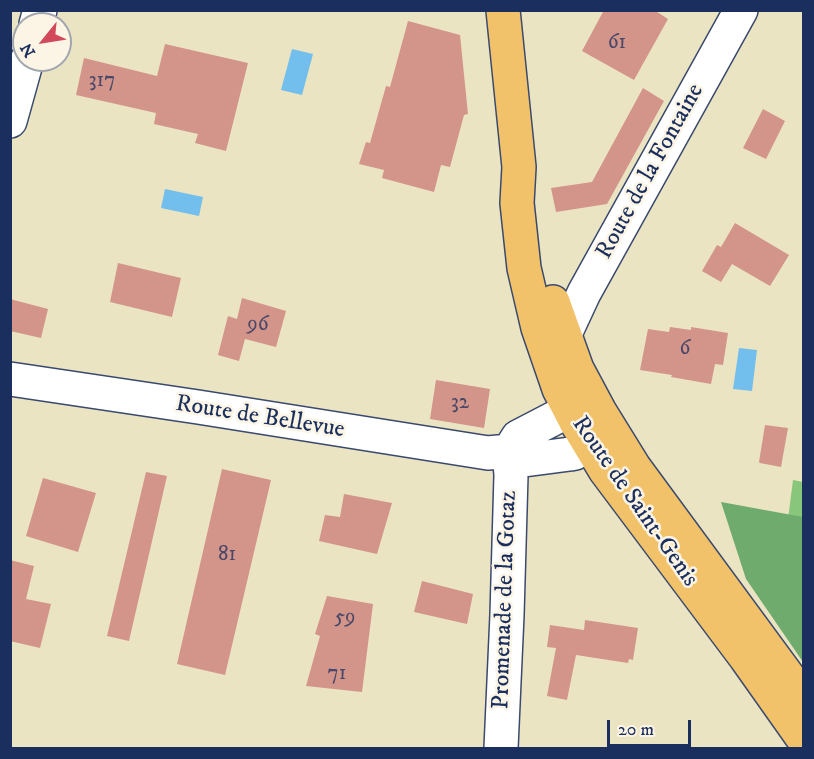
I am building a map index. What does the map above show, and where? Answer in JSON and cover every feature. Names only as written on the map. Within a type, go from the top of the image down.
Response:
[{"type":"main road","name":"Route de Saint-Genis","points":[[503,10],[519,167],[517,202],[524,268],[544,347],[559,388],[650,491],[804,698]]},
{"type":"main road","name":"Route de Saint-Genis","points":[[519,167],[531,198],[543,268],[577,369],[605,470],[746,658],[804,741]]},
{"type":"street","name":"Route de la Fontaine","points":[[564,336],[584,293],[741,10]]},
{"type":"street","points":[[10,121],[24,72]]},
{"type":"street","name":"Route de Bellevue","points":[[10,380],[488,453],[509,451]]},
{"type":"street","points":[[509,451],[518,437],[591,422]]},
{"type":"street","name":"Promenade de la Gotaz","points":[[501,748],[511,475],[509,451]]},
{"type":"green space","points":[[793,480],[803,482],[803,598],[782,566]]},
{"type":"green space","points":[[721,502],[803,517],[803,662],[746,579]]},
{"type":"water","points":[[292,49],[313,54],[302,95],[281,90]]},
{"type":"water","points":[[165,189],[203,197],[199,216],[161,208]]},
{"type":"water","points":[[739,348],[757,350],[752,391],[733,389]]},
{"type":"building","points":[[604,10],[654,10],[668,19],[634,80],[582,51]]},
{"type":"building","points":[[408,21],[460,35],[468,114],[464,115],[450,167],[441,165],[434,192],[382,178],[384,170],[359,164],[366,142],[370,143],[386,86],[390,87]]},
{"type":"building","points":[[165,44],[248,63],[226,151],[195,143],[198,134],[154,124],[156,113],[76,95],[84,58],[157,76]]},
{"type":"building","points":[[643,88],[664,101],[607,204],[556,212],[551,188],[592,182]]},
{"type":"building","points":[[763,109],[785,121],[766,159],[743,148]]},
{"type":"building","points":[[735,223],[789,255],[770,286],[732,264],[721,282],[702,271],[717,245],[721,247]]},
{"type":"building","points":[[118,263],[181,278],[172,317],[110,302]]},
{"type":"building","points":[[242,298],[286,311],[276,347],[245,339],[239,361],[218,355],[228,316],[237,319]]},
{"type":"building","points":[[10,299],[48,309],[41,338],[10,331]]},
{"type":"building","points":[[670,327],[691,330],[691,327],[728,333],[723,365],[715,364],[711,384],[640,370],[648,329],[669,332]]},
{"type":"building","points":[[436,380],[490,389],[484,428],[430,419]]},
{"type":"building","points":[[765,425],[788,428],[781,467],[759,462]]},
{"type":"building","points":[[222,469],[271,480],[225,675],[177,664]]},
{"type":"building","points":[[146,472],[167,476],[129,641],[107,636]]},
{"type":"building","points":[[43,478],[96,493],[78,552],[26,536]]},
{"type":"building","points":[[344,494],[392,503],[377,554],[319,541],[325,515],[340,517]]},
{"type":"building","points":[[10,560],[34,566],[26,599],[51,604],[40,648],[10,641]]},
{"type":"building","points":[[422,581],[473,594],[467,624],[414,612]]},
{"type":"building","points":[[327,596],[373,604],[362,692],[306,686],[320,636],[315,634]]},
{"type":"building","points":[[585,620],[638,628],[633,660],[629,659],[628,663],[576,655],[567,700],[547,696],[556,648],[547,647],[550,625],[584,630]]}]
